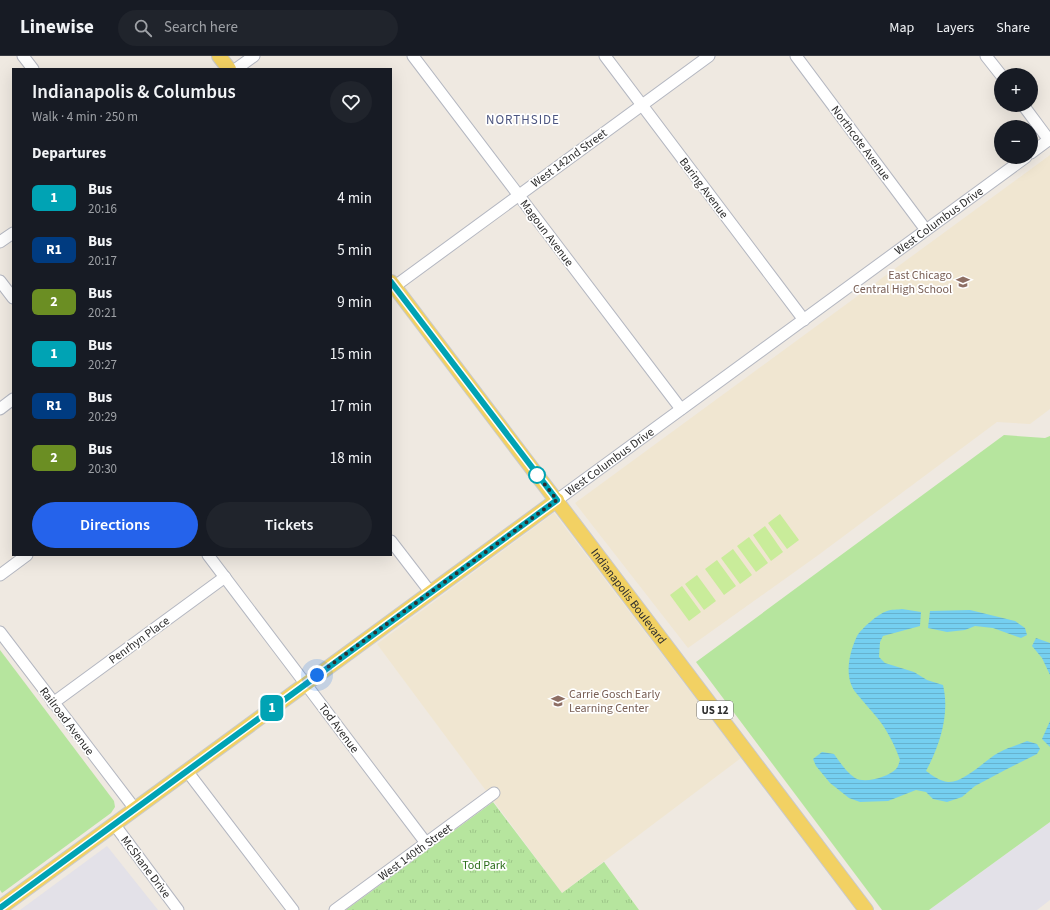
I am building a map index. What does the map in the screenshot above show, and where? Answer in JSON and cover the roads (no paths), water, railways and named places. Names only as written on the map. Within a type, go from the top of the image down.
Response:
[{"type":"main road","points":[[220,56],[228,68]]},
{"type":"main road","name":"Indianapolis Boulevard","points":[[392,286],[557,500],[866,910]]},
{"type":"main road","name":"West Columbus Drive","points":[[0,908],[557,500]]},
{"type":"street","points":[[23,56],[32,68]]},
{"type":"street","points":[[237,68],[254,56]]},
{"type":"street","name":"Magoun Avenue","points":[[413,56],[681,409]]},
{"type":"street","name":"Baring Avenue","points":[[605,56],[804,320]]},
{"type":"street","name":"West 142nd Street","points":[[392,286],[709,56]]},
{"type":"street","name":"Northcote Avenue","points":[[796,56],[926,230]]},
{"type":"street","points":[[986,56],[995,68]]},
{"type":"street","points":[[1028,112],[1050,140],[1038,148]]},
{"type":"street","name":"West Columbus Drive","points":[[557,500],[1016,164]]},
{"type":"street","points":[[0,242],[12,234]]},
{"type":"street","points":[[0,281],[12,297]]},
{"type":"street","points":[[0,409],[12,400]]},
{"type":"street","points":[[392,542],[431,593]]},
{"type":"street","points":[[0,575],[26,556]]},
{"type":"street","name":"Tod Avenue","points":[[209,556],[426,843]]},
{"type":"street","name":"Penrhyn Place","points":[[53,703],[225,577]]},
{"type":"street","name":"Railroad Avenue","points":[[0,632],[135,809]]},
{"type":"street","points":[[187,771],[293,910]]},
{"type":"street","name":"West 140th Street","points":[[335,910],[494,793]]},
{"type":"street","name":"McShane Drive","points":[[114,824],[178,910]]},
{"type":"water","points":[[902,609],[921,612],[920,626],[883,636],[880,642],[879,657],[885,663],[914,672],[927,680],[943,685],[945,696],[942,729],[936,751],[926,771],[942,781],[954,781],[961,779],[998,753],[1027,741],[1037,744],[1040,749],[1037,754],[975,786],[962,797],[947,802],[933,799],[926,792],[916,790],[888,801],[860,802],[849,798],[830,783],[816,766],[813,759],[822,752],[834,754],[843,767],[852,776],[859,780],[876,779],[888,775],[896,769],[900,760],[894,744],[879,720],[853,688],[850,681],[849,666],[854,643],[857,636],[863,629],[883,613],[890,610]]},
{"type":"water","points":[[970,610],[1015,621],[1025,628],[1027,635],[1021,638],[993,628],[975,626],[965,630],[947,632],[928,628],[930,611]]},
{"type":"water","points":[[1036,638],[1050,643],[1050,675],[1042,658],[1032,646]]},
{"type":"water","points":[[1050,721],[1050,747],[1042,739]]},
{"type":"place","name":"East Chicago Central High School","points":[[963,282]]},
{"type":"place","name":"Carrie Gosch Early Learning Center","points":[[558,701]]},
{"type":"district","name":"NORTHSIDE","points":[[523,119]]},
{"type":"park label","name":"Tod Park","points":[[484,865]]}]
